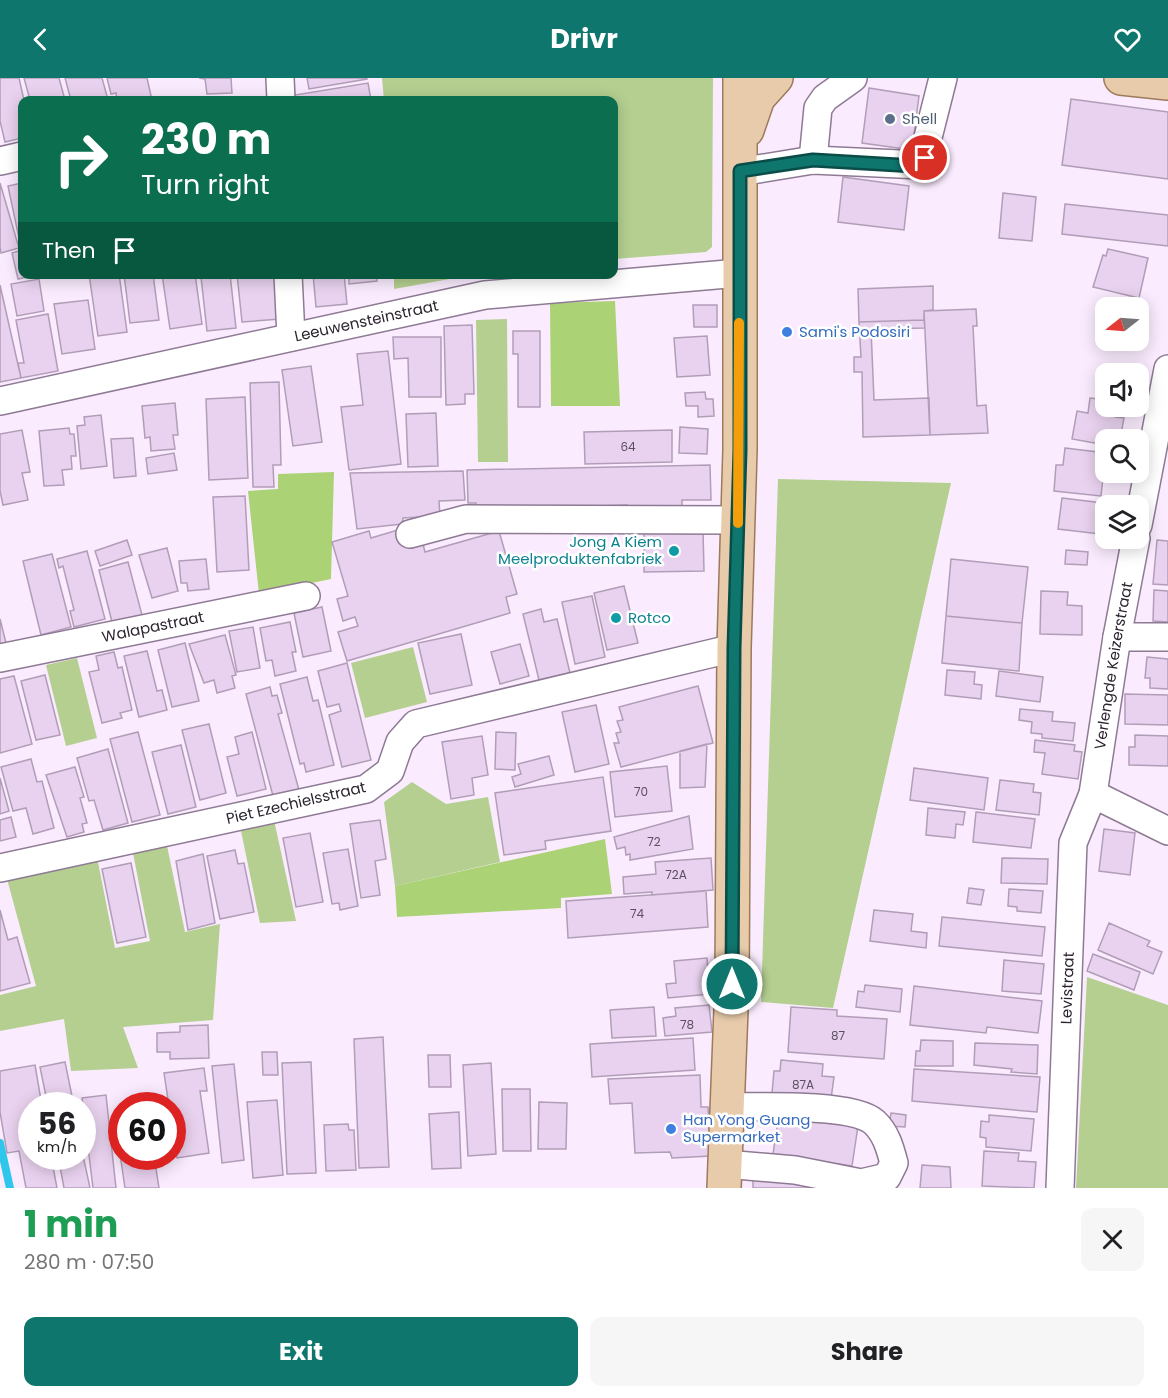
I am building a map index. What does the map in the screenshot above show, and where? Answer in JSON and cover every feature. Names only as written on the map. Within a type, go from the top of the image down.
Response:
[{"type":"main road","points":[[725,1176],[732,984],[734,648],[738,520],[740,78]]},
{"type":"main road","points":[[740,163],[755,104],[776,78]]},
{"type":"main road","points":[[1121,78],[1168,83]]},
{"type":"street","points":[[813,160],[818,108],[825,98],[853,78]]},
{"type":"street","points":[[740,163],[813,160],[921,165],[943,78]]},
{"type":"street","points":[[0,161],[18,157]]},
{"type":"street","name":"Leeuwensteinstraat","points":[[0,401],[485,295],[739,273]]},
{"type":"street","points":[[288,279],[291,336]]},
{"type":"street","points":[[1144,495],[1168,369]]},
{"type":"street","points":[[410,534],[466,519],[738,520]]},
{"type":"street","name":"Verlengde Keizerstraat","points":[[1093,794],[1117,637],[1134,549]]},
{"type":"street","name":"Walapastraat","points":[[0,658],[306,596]]},
{"type":"street","points":[[1117,637],[1168,637]]},
{"type":"street","name":"Piet Ezechielsstraat","points":[[0,868],[366,789],[390,771],[400,742],[416,724],[734,648]]},
{"type":"street","points":[[1093,794],[1168,831]]},
{"type":"street","name":"Levistraat","points":[[1060,1188],[1073,843],[1093,794]]},
{"type":"street","points":[[725,1176],[795,1170],[861,1183],[887,1177],[894,1163],[887,1139],[873,1121],[850,1112],[728,1107]]},
{"type":"green space","points":[[382,78],[713,78],[712,247],[706,252],[618,259],[618,96],[384,96]]},
{"type":"green space","points":[[394,279],[450,279],[394,289]]},
{"type":"green space","points":[[615,301],[620,406],[551,406],[550,303]]},
{"type":"green space","points":[[507,319],[508,462],[478,462],[476,320]]},
{"type":"green space","points":[[334,472],[331,579],[259,594],[248,491],[278,489],[278,474]]},
{"type":"green space","points":[[778,479],[951,483],[833,1008],[761,1002]]},
{"type":"green space","points":[[413,647],[427,702],[365,718],[351,663]]},
{"type":"green space","points":[[77,658],[97,738],[66,746],[46,665]]},
{"type":"green space","points":[[412,782],[446,804],[488,797],[500,862],[395,886],[384,802]]},
{"type":"green space","points":[[274,820],[296,921],[260,923],[240,826]]},
{"type":"green space","points":[[605,839],[612,894],[561,898],[561,908],[397,917],[395,886]]},
{"type":"green space","points":[[166,841],[185,932],[220,924],[213,1020],[123,1027],[138,1068],[71,1071],[64,1019],[0,1031],[0,995],[36,986],[7,879],[97,857],[115,948],[150,941],[132,848]]},
{"type":"green space","points":[[1087,977],[1168,1005],[1168,1188],[1076,1188]]},
{"type":"building","points":[[0,78],[19,78],[23,96],[18,96],[18,139],[5,142],[0,121]]},
{"type":"building","points":[[24,78],[59,78],[64,96],[29,96]]},
{"type":"building","points":[[65,78],[102,78],[107,96],[70,96]]},
{"type":"building","points":[[107,78],[147,78],[151,96],[116,96],[116,93],[111,94]]},
{"type":"building","points":[[199,78],[231,78],[232,93],[207,94],[205,79]]},
{"type":"building","points":[[307,78],[367,78],[367,79],[309,89]]},
{"type":"building","points":[[368,83],[370,96],[295,96]]},
{"type":"building","name":"Shell","points":[[869,88],[919,96],[912,150],[862,143]]},
{"type":"building","points":[[1071,99],[1168,112],[1168,179],[1062,165]]},
{"type":"building","points":[[843,177],[909,186],[904,230],[838,222]]},
{"type":"building","points":[[0,183],[18,248],[1,253]]},
{"type":"building","points":[[18,184],[18,234],[8,186]]},
{"type":"building","points":[[1003,193],[1036,197],[1032,241],[999,238]]},
{"type":"building","points":[[1065,204],[1168,215],[1168,246],[1062,234]]},
{"type":"building","points":[[1108,249],[1148,258],[1139,297],[1093,287],[1103,255],[1106,256]]},
{"type":"building","points":[[18,251],[18,279],[12,253]]},
{"type":"building","points":[[39,279],[44,311],[17,316],[11,284]]},
{"type":"building","points":[[90,279],[120,279],[127,332],[98,336]]},
{"type":"building","points":[[125,279],[154,279],[159,320],[130,323]]},
{"type":"building","points":[[163,279],[196,279],[202,324],[170,329]]},
{"type":"building","points":[[201,279],[231,279],[236,328],[207,331]]},
{"type":"building","points":[[238,279],[276,279],[280,319],[242,322]]},
{"type":"building","points":[[313,279],[344,279],[347,304],[316,307]]},
{"type":"building","points":[[349,279],[377,279],[377,281],[349,284]]},
{"type":"building","points":[[0,285],[21,378],[0,382]]},
{"type":"building","points":[[933,286],[933,310],[924,311],[924,320],[859,322],[858,289]]},
{"type":"building","points":[[88,300],[95,349],[62,354],[54,304]]},
{"type":"building","points":[[693,305],[717,305],[717,327],[694,327]]},
{"type":"building","points":[[976,309],[977,326],[973,326],[977,406],[986,405],[988,433],[930,435],[924,311]]},
{"type":"building","points":[[48,314],[58,371],[21,378],[18,363],[24,363],[16,320]]},
{"type":"building","points":[[924,320],[925,328],[871,329],[874,400],[929,398],[930,435],[863,437],[862,372],[854,372],[854,357],[861,357],[859,322]]},
{"type":"building","points":[[472,325],[474,394],[465,394],[465,404],[446,405],[444,326]]},
{"type":"building","points":[[513,331],[540,331],[540,407],[518,407],[518,354],[513,354]]},
{"type":"building","points":[[707,336],[710,375],[677,377],[674,338]]},
{"type":"building","points":[[393,337],[441,337],[441,397],[409,397],[408,358],[394,359]]},
{"type":"building","points":[[388,351],[401,464],[349,470],[341,407],[363,405],[357,354]]},
{"type":"building","points":[[311,366],[322,442],[293,446],[282,370]]},
{"type":"building","points":[[279,382],[281,465],[273,465],[274,487],[253,487],[250,383]]},
{"type":"building","points":[[705,392],[706,399],[713,399],[714,416],[698,417],[698,406],[686,406],[685,393]]},
{"type":"building","points":[[245,397],[248,478],[209,480],[206,399]]},
{"type":"building","points":[[1090,398],[1095,399],[1095,417],[1124,418],[1122,429],[1095,429],[1095,443],[1072,439],[1077,411],[1088,413]]},
{"type":"building","points":[[175,403],[178,435],[173,435],[175,449],[151,451],[150,437],[145,438],[142,406]]},
{"type":"building","points":[[436,413],[438,466],[408,467],[406,414]]},
{"type":"building","points":[[101,415],[107,466],[81,469],[77,426],[85,425],[84,417]]},
{"type":"building","points":[[680,427],[708,429],[707,454],[679,453]]},
{"type":"building","points":[[69,428],[70,434],[74,434],[76,456],[71,456],[72,469],[62,470],[64,485],[44,486],[39,431]]},
{"type":"building","points":[[22,430],[30,472],[22,473],[28,500],[3,505],[0,491],[0,434]]},
{"type":"building","points":[[672,430],[672,462],[585,464],[584,432]]},
{"type":"building","points":[[133,438],[136,476],[114,478],[111,439]]},
{"type":"building","points":[[1065,448],[1095,452],[1095,483],[1102,483],[1101,495],[1054,491],[1056,465],[1063,465]]},
{"type":"building","points":[[174,453],[177,470],[148,474],[146,458]]},
{"type":"building","points":[[710,465],[711,500],[682,500],[682,510],[628,511],[627,505],[597,506],[597,511],[476,507],[476,503],[468,503],[467,470]]},
{"type":"building","points":[[463,471],[465,500],[439,501],[440,516],[403,518],[402,524],[357,529],[350,473]]},
{"type":"building","points":[[245,496],[249,570],[217,572],[213,497]]},
{"type":"building","points":[[1062,498],[1095,502],[1095,533],[1058,529]]},
{"type":"building","points":[[401,529],[422,540],[425,552],[499,531],[517,594],[506,597],[510,613],[347,661],[338,632],[358,626],[355,617],[343,621],[337,599],[348,596],[332,542],[369,531],[371,538]]},
{"type":"building","name":"Jong A Kiem Meelproduktenfabriek","points":[[703,530],[704,571],[644,572],[644,531]]},
{"type":"building","points":[[127,540],[132,555],[100,566],[95,551]]},
{"type":"building","points":[[1157,540],[1168,541],[1168,585],[1153,584]]},
{"type":"building","points":[[167,548],[178,591],[152,598],[139,555]]},
{"type":"building","points":[[1066,550],[1088,552],[1087,565],[1065,564]]},
{"type":"building","points":[[87,551],[105,619],[74,627],[70,611],[74,610],[63,566],[59,568],[57,559]]},
{"type":"building","points":[[52,554],[71,627],[41,635],[23,561]]},
{"type":"building","points":[[206,559],[209,589],[188,591],[187,583],[181,583],[179,561]]},
{"type":"building","points":[[951,559],[1028,567],[1022,623],[946,616]]},
{"type":"building","points":[[128,562],[142,615],[112,622],[99,570]]},
{"type":"building","name":"Rotco","points":[[624,586],[638,643],[607,650],[594,593]]},
{"type":"building","points":[[1154,590],[1168,591],[1168,622],[1153,621]]},
{"type":"building","points":[[1041,591],[1068,592],[1067,605],[1082,606],[1082,635],[1040,634]]},
{"type":"building","points":[[592,596],[605,657],[575,664],[562,602]]},
{"type":"building","points":[[322,607],[331,651],[303,657],[294,613]]},
{"type":"building","points":[[541,609],[544,622],[557,619],[570,673],[539,680],[523,614]]},
{"type":"building","points":[[946,616],[1022,623],[1019,671],[942,663]]},
{"type":"building","points":[[0,619],[7,647],[0,648]]},
{"type":"building","points":[[290,622],[296,652],[292,652],[296,671],[275,676],[272,660],[266,661],[260,628]]},
{"type":"building","points":[[253,627],[260,668],[237,672],[229,631]]},
{"type":"building","points":[[461,634],[472,685],[430,694],[418,643]]},
{"type":"building","points":[[225,635],[236,675],[232,676],[235,688],[217,693],[214,680],[204,683],[189,644]]},
{"type":"building","points":[[185,643],[199,701],[172,707],[158,650]]},
{"type":"building","points":[[520,644],[529,676],[500,684],[491,652]]},
{"type":"building","points":[[147,651],[157,691],[162,690],[167,710],[139,717],[124,656]]},
{"type":"building","points":[[114,652],[118,668],[122,667],[132,710],[120,713],[122,718],[102,723],[89,672],[99,670],[96,656]]},
{"type":"building","points":[[1147,657],[1168,659],[1168,689],[1150,688],[1150,678],[1145,678]]},
{"type":"building","points":[[347,663],[371,760],[342,767],[329,715],[341,711],[339,704],[327,707],[318,671]]},
{"type":"building","points":[[947,670],[975,672],[974,684],[982,685],[981,699],[945,695]]},
{"type":"building","points":[[999,671],[1043,677],[1040,702],[996,696]]},
{"type":"building","points":[[45,675],[60,735],[36,740],[21,681]]},
{"type":"building","points":[[14,676],[32,744],[0,753],[0,679]]},
{"type":"building","points":[[307,677],[313,701],[318,700],[334,765],[306,772],[304,763],[300,764],[280,684]]},
{"type":"building","points":[[698,686],[713,743],[621,767],[614,743],[619,743],[616,733],[621,732],[617,721],[623,720],[619,707]]},
{"type":"building","points":[[270,687],[272,696],[277,695],[282,713],[278,714],[299,790],[273,796],[246,694]]},
{"type":"building","points":[[1125,694],[1168,695],[1168,725],[1125,724]]},
{"type":"building","points":[[596,705],[609,764],[575,772],[562,712]]},
{"type":"building","points":[[1020,709],[1053,712],[1052,721],[1075,723],[1073,741],[1042,738],[1042,734],[1031,733],[1032,722],[1019,720]]},
{"type":"building","points":[[209,724],[226,793],[200,800],[182,730]]},
{"type":"building","points":[[138,732],[160,815],[132,822],[110,739]]},
{"type":"building","points":[[252,732],[266,789],[237,796],[227,757],[239,754],[235,737]]},
{"type":"building","points":[[496,732],[516,733],[515,770],[495,769]]},
{"type":"building","points":[[1135,735],[1168,736],[1168,766],[1129,765],[1129,747],[1135,747]]},
{"type":"building","points":[[482,736],[488,775],[472,778],[474,795],[451,799],[442,742]]},
{"type":"building","points":[[1035,740],[1075,745],[1074,751],[1082,752],[1078,779],[1042,774],[1045,753],[1034,752]]},
{"type":"building","points":[[707,744],[705,787],[680,788],[680,751]]},
{"type":"building","points":[[181,745],[196,807],[168,814],[152,752]]},
{"type":"building","points":[[108,749],[128,823],[103,830],[94,800],[89,801],[77,758]]},
{"type":"building","points":[[549,756],[554,775],[515,787],[512,777],[521,774],[518,764]]},
{"type":"building","points":[[31,759],[37,782],[42,781],[54,828],[33,834],[26,808],[13,811],[1,767]]},
{"type":"building","points":[[667,766],[672,811],[615,817],[610,772]]},
{"type":"building","points":[[75,767],[84,797],[80,798],[87,823],[82,824],[84,832],[67,837],[46,775]]},
{"type":"building","points":[[914,768],[988,778],[984,810],[910,800]]},
{"type":"building","points":[[603,777],[611,831],[545,841],[546,849],[504,855],[495,793]]},
{"type":"building","points":[[0,778],[9,811],[0,814]]},
{"type":"building","points":[[1000,780],[1034,784],[1033,792],[1041,793],[1039,815],[996,810]]},
{"type":"building","points":[[928,808],[965,812],[963,825],[956,824],[955,838],[926,835]]},
{"type":"building","points":[[976,812],[1035,819],[1031,848],[973,842]]},
{"type":"building","points":[[689,816],[693,849],[630,860],[630,854],[626,855],[625,847],[617,849],[614,837]]},
{"type":"building","points":[[11,817],[16,837],[0,841],[0,820]]},
{"type":"building","points":[[380,820],[386,859],[375,861],[380,895],[361,898],[350,824]]},
{"type":"building","points":[[1104,829],[1135,833],[1130,875],[1099,871]]},
{"type":"building","points":[[310,833],[323,902],[296,907],[283,838]]},
{"type":"building","points":[[348,849],[358,906],[340,910],[339,903],[332,904],[323,853]]},
{"type":"building","points":[[235,850],[238,864],[244,863],[254,912],[220,919],[207,856]]},
{"type":"building","points":[[203,854],[215,923],[188,930],[176,861]]},
{"type":"building","points":[[711,858],[713,890],[652,895],[652,892],[624,894],[623,877],[656,874],[655,862]]},
{"type":"building","points":[[1002,858],[1048,859],[1047,884],[1001,883]]},
{"type":"building","points":[[131,863],[146,937],[117,943],[102,869]]},
{"type":"building","points":[[969,888],[984,890],[981,905],[967,903]]},
{"type":"building","points":[[1009,889],[1043,891],[1041,913],[1017,911],[1017,907],[1008,906]]},
{"type":"building","points":[[706,891],[708,927],[568,938],[566,901]]},
{"type":"building","points":[[0,910],[8,940],[17,937],[30,983],[0,991]]},
{"type":"building","points":[[874,910],[913,914],[911,931],[927,933],[926,948],[870,941]]},
{"type":"building","points":[[942,917],[1045,927],[1042,956],[939,946]]},
{"type":"building","points":[[1109,923],[1150,941],[1147,946],[1162,952],[1153,974],[1098,950]]},
{"type":"building","points":[[1093,954],[1140,972],[1134,990],[1087,971]]},
{"type":"building","points":[[707,958],[710,994],[668,998],[666,984],[676,983],[674,961]]},
{"type":"building","points":[[1004,960],[1044,964],[1041,994],[1002,991]]},
{"type":"building","points":[[865,985],[902,989],[900,1012],[856,1007],[858,991],[864,992]]},
{"type":"building","points":[[914,986],[1042,1001],[1038,1033],[987,1027],[986,1033],[910,1025]]},
{"type":"building","points":[[709,1005],[712,1032],[665,1036],[663,1018],[676,1016],[675,1008]]},
{"type":"building","points":[[654,1007],[656,1036],[612,1038],[610,1010]]},
{"type":"building","points":[[791,1007],[837,1010],[837,1016],[887,1019],[884,1059],[788,1052]]},
{"type":"building","points":[[208,1025],[209,1058],[170,1059],[170,1052],[157,1052],[157,1033],[180,1032],[180,1026]]},
{"type":"building","points":[[383,1037],[389,1167],[359,1168],[354,1039]]},
{"type":"building","points":[[693,1038],[695,1070],[592,1077],[590,1044]]},
{"type":"building","points":[[921,1040],[953,1041],[953,1066],[915,1066],[916,1051],[920,1051]]},
{"type":"building","points":[[975,1043],[1038,1045],[1037,1074],[974,1065]]},
{"type":"building","points":[[262,1052],[277,1052],[278,1075],[263,1075]]},
{"type":"building","points":[[428,1055],[450,1055],[451,1087],[429,1087]]},
{"type":"building","points":[[781,1060],[823,1064],[822,1076],[834,1077],[831,1099],[772,1093],[774,1071],[780,1071]]},
{"type":"building","points":[[65,1062],[71,1092],[45,1092],[40,1067]]},
{"type":"building","points":[[311,1062],[316,1173],[287,1174],[282,1063]]},
{"type":"building","points":[[491,1063],[496,1154],[468,1156],[463,1065]]},
{"type":"building","points":[[234,1064],[244,1160],[222,1163],[212,1066]]},
{"type":"building","points":[[35,1065],[40,1092],[18,1092],[18,1151],[7,1153],[0,1112],[0,1071]]},
{"type":"building","points":[[204,1068],[207,1091],[200,1091],[209,1153],[186,1157],[186,1092],[167,1092],[164,1073]]},
{"type":"building","points":[[914,1069],[1040,1077],[1037,1112],[912,1101]]},
{"type":"building","name":"Han Yong Guang Supermarket","points":[[700,1075],[701,1107],[708,1107],[711,1156],[672,1158],[670,1152],[635,1153],[632,1103],[610,1104],[608,1079]]},
{"type":"building","points":[[502,1089],[530,1089],[531,1151],[503,1151]]},
{"type":"building","points":[[106,1095],[108,1170],[114,1170],[116,1188],[93,1188],[91,1170],[96,1170],[96,1096]]},
{"type":"building","points":[[277,1100],[283,1175],[253,1178],[247,1102]]},
{"type":"building","points":[[539,1102],[567,1103],[566,1149],[538,1149]]},
{"type":"building","points":[[459,1112],[461,1168],[432,1169],[429,1114]]},
{"type":"building","points":[[891,1113],[906,1115],[905,1127],[889,1126]]},
{"type":"building","points":[[779,1114],[858,1126],[852,1166],[773,1154]]},
{"type":"building","points":[[989,1115],[1034,1119],[1031,1151],[986,1147],[986,1138],[980,1137],[981,1121],[989,1122]]},
{"type":"building","points":[[348,1124],[349,1130],[354,1130],[356,1170],[326,1171],[324,1125]]},
{"type":"building","points":[[984,1151],[1019,1153],[1018,1161],[1036,1162],[1034,1188],[982,1186]]},
{"type":"building","points":[[922,1165],[950,1167],[951,1188],[920,1188]]},
{"type":"building","points":[[23,1170],[54,1170],[57,1188],[26,1188]]},
{"type":"building","points":[[61,1170],[86,1170],[90,1188],[64,1188]]},
{"type":"building","points":[[122,1170],[156,1170],[159,1188],[125,1188]]},
{"type":"building","points":[[753,1175],[813,1178],[812,1188],[753,1188]]},
{"type":"waterway","points":[[0,1143],[10,1188]]},
{"type":"slow traffic","points":[[738,523],[739,323]]},
{"type":"place","name":"Shell","points":[[890,119]]},
{"type":"place","name":"Sami's Podosiri","points":[[787,332]]},
{"type":"place","name":"Jong A Kiem Meelproduktenfabriek","points":[[674,551]]},
{"type":"place","name":"Rotco","points":[[616,618]]},
{"type":"place","name":"Han Yong Guang Supermarket","points":[[671,1129]]},
{"type":"route","points":[[732,984],[734,648],[740,450],[740,171],[813,160],[915,166],[921,165],[925,158]]}]
